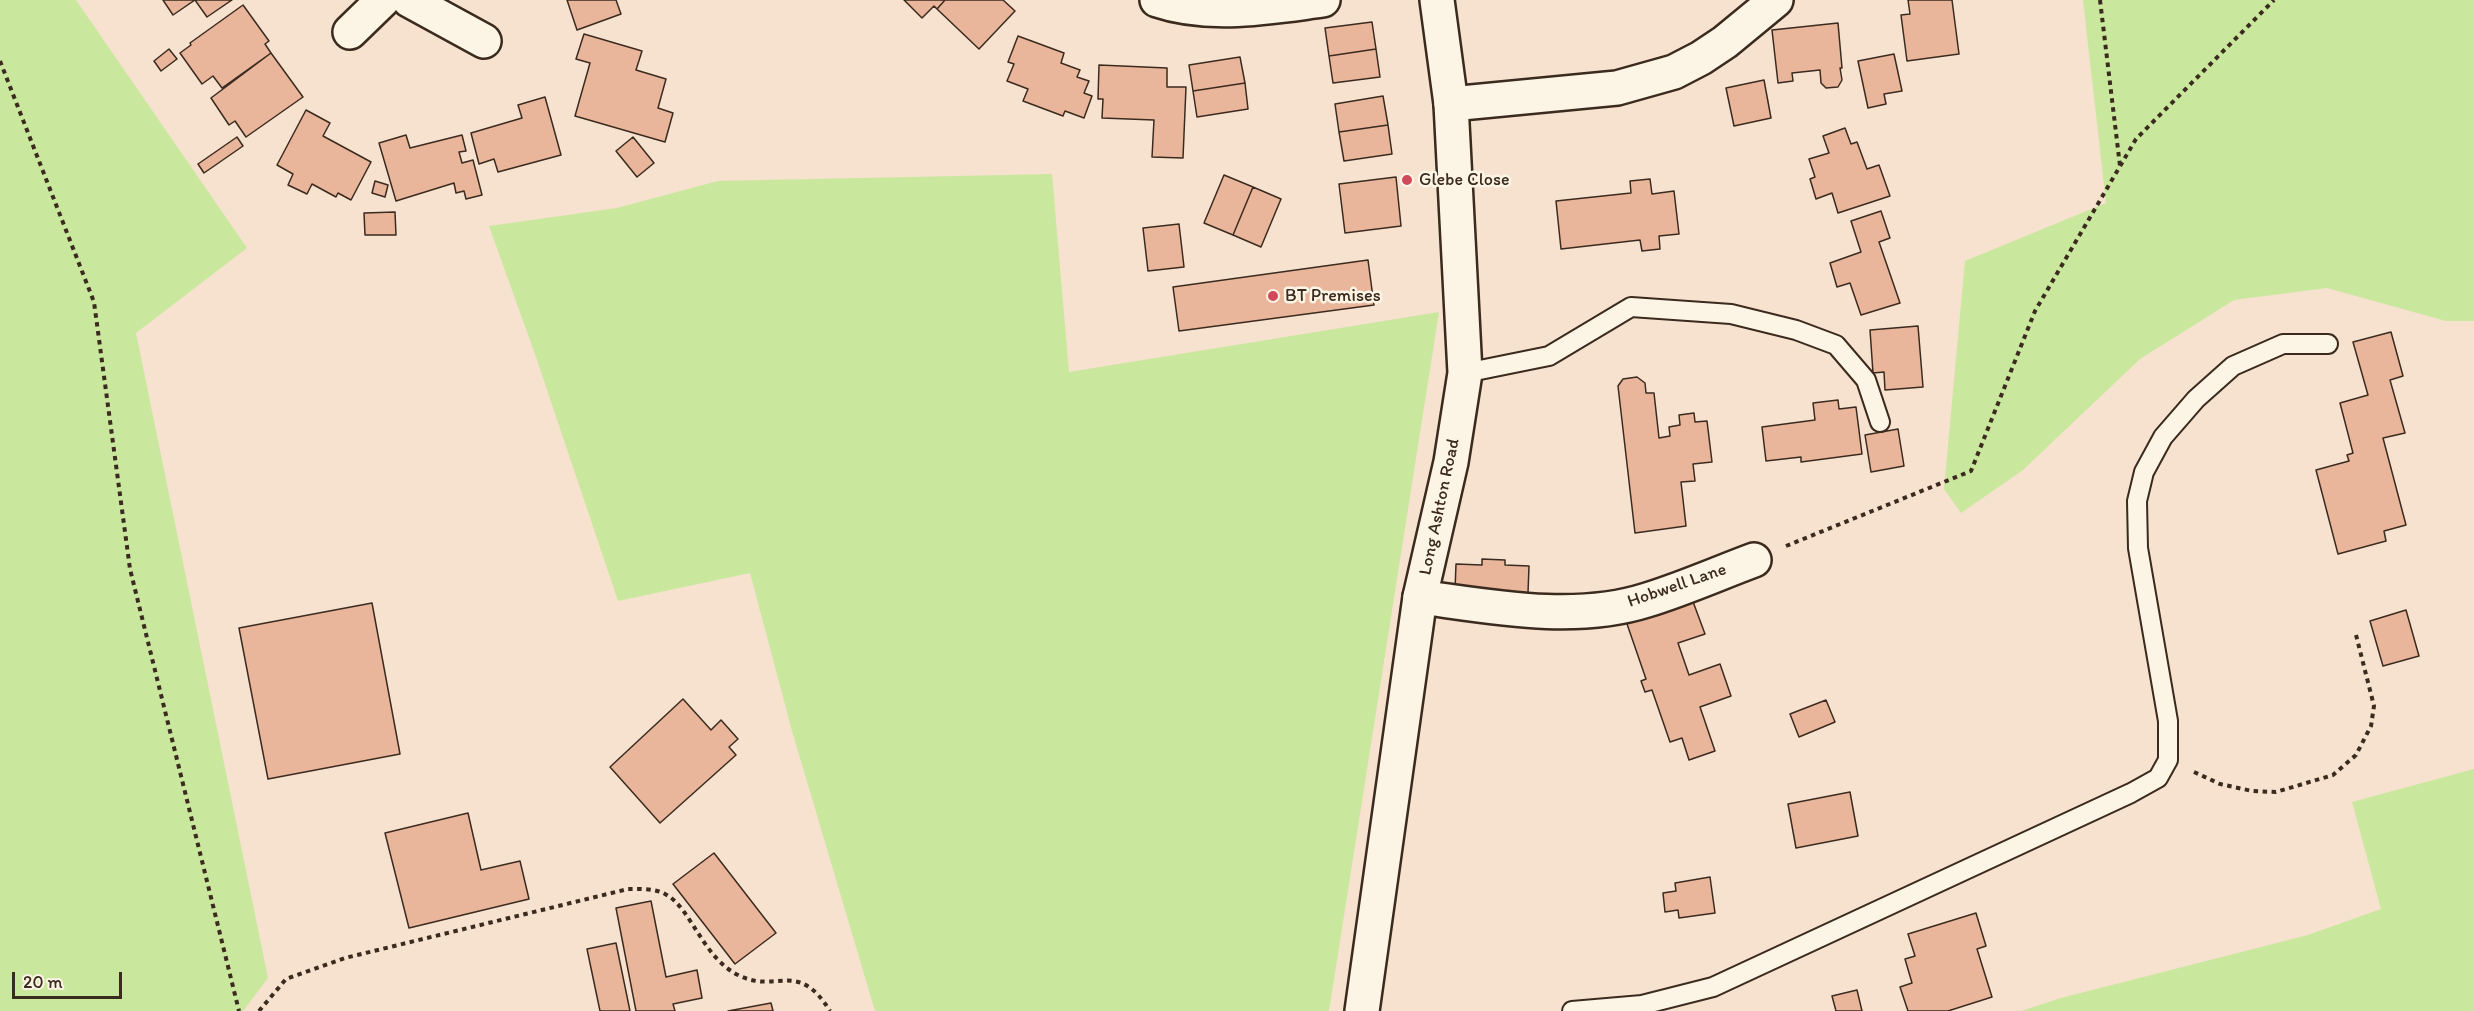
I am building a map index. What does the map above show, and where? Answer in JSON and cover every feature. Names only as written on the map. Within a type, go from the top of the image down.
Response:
[{"type":"street","points":[[350,32],[383,0]]},
{"type":"street","points":[[409,0],[484,41]]},
{"type":"street","points":[[1157,0],[1202,9],[1254,9],[1323,0]]},
{"type":"street","name":"Long Ashton Road","points":[[1362,1011],[1420,597],[1451,462],[1465,374],[1451,104],[1437,0]]},
{"type":"street","points":[[1451,104],[1617,88],[1674,72],[1717,47],[1776,0]]},
{"type":"street","name":"Hobwell Lane","points":[[1420,597],[1533,612],[1604,608],[1646,601],[1754,560]]},
{"type":"lane","points":[[1465,374],[1549,356],[1631,307],[1731,314],[1796,330],[1836,345],[1866,380],[1880,422]]},
{"type":"lane","points":[[1572,1011],[1642,1005],[1713,987],[2131,794],[2158,778],[2168,760],[2168,721],[2138,548],[2137,501],[2144,472],[2163,437],[2196,399],[2234,366],[2283,344],[2328,345]]},
{"type":"path","points":[[2100,0],[2120,166]]},
{"type":"path","points":[[1754,560],[1971,471],[2035,311],[2136,140],[2274,0]]},
{"type":"path","points":[[0,61],[94,302],[130,569],[239,1011]]},
{"type":"path","points":[[2168,760],[2220,784],[2252,791],[2276,792],[2333,775],[2356,755],[2371,726],[2374,706],[2355,631]]},
{"type":"path","points":[[259,1011],[286,979],[345,958],[628,889],[647,889],[665,894],[677,904],[704,945],[723,966],[739,976],[760,981],[786,980],[805,983],[821,996],[830,1011]]},
{"type":"green space","points":[[0,0],[76,0],[247,248],[136,333],[268,978],[243,1011],[0,1011]]},
{"type":"green space","points":[[2083,0],[2474,0],[2474,321],[2446,321],[2327,288],[2234,300],[2140,359],[2023,470],[1961,513],[1944,489],[1965,261],[2106,203]]},
{"type":"green space","points":[[1052,174],[1069,372],[1439,312],[1329,1011],[875,1011],[792,731],[750,573],[618,601],[536,357],[489,226],[617,208],[718,181]]},
{"type":"green space","points":[[2474,769],[2474,1011],[2021,1011],[2061,998],[2308,935],[2381,909],[2352,802]]},
{"type":"building","points":[[163,0],[195,0],[173,15]]},
{"type":"building","points":[[195,0],[232,0],[207,17]]},
{"type":"building","points":[[567,0],[616,0],[621,14],[577,30]]},
{"type":"building","points":[[904,0],[945,0],[937,9],[934,6],[922,18]]},
{"type":"building","points":[[945,0],[1003,0],[1015,11],[979,49],[937,9]]},
{"type":"building","points":[[1908,0],[1952,0],[1959,54],[1907,61],[1901,15],[1910,14]]},
{"type":"building","points":[[243,5],[269,41],[265,44],[271,53],[222,88],[213,76],[202,84],[180,53],[191,45],[190,43]]},
{"type":"building","points":[[1372,22],[1376,49],[1329,56],[1325,28]]},
{"type":"building","points":[[1838,23],[1842,80],[1838,87],[1826,88],[1821,83],[1820,70],[1792,73],[1793,81],[1778,83],[1772,30]]},
{"type":"building","points":[[584,34],[642,51],[636,70],[666,79],[658,108],[673,113],[665,142],[575,116],[590,63],[576,59]]},
{"type":"building","points":[[1018,36],[1064,53],[1061,63],[1080,70],[1077,77],[1089,81],[1084,93],[1092,96],[1084,118],[1065,111],[1063,116],[1023,101],[1028,89],[1007,81],[1014,64],[1008,62]]},
{"type":"building","points":[[169,49],[177,59],[161,71],[154,61]]},
{"type":"building","points":[[1376,49],[1380,77],[1333,83],[1329,56]]},
{"type":"building","points":[[271,53],[303,97],[246,137],[235,121],[229,125],[211,98]]},
{"type":"building","points":[[1894,54],[1902,91],[1884,94],[1886,104],[1868,108],[1858,61]]},
{"type":"building","points":[[1240,57],[1245,83],[1193,91],[1189,65]]},
{"type":"building","points":[[1099,65],[1167,68],[1167,87],[1186,87],[1183,158],[1152,157],[1154,120],[1102,118],[1103,99],[1098,99]]},
{"type":"building","points":[[1764,80],[1771,118],[1734,126],[1726,88]]},
{"type":"building","points":[[1245,83],[1248,109],[1197,117],[1193,91]]},
{"type":"building","points":[[1383,96],[1388,125],[1339,132],[1335,104]]},
{"type":"building","points":[[545,97],[561,155],[498,172],[494,159],[479,164],[471,133],[522,118],[518,105]]},
{"type":"building","points":[[306,110],[330,123],[323,136],[371,162],[351,200],[338,193],[336,197],[312,184],[307,194],[288,185],[293,174],[277,165]]},
{"type":"building","points":[[1388,125],[1392,154],[1344,161],[1339,132]]},
{"type":"building","points":[[1845,128],[1851,144],[1857,142],[1867,169],[1879,165],[1890,196],[1838,213],[1832,193],[1816,199],[1810,179],[1815,177],[1809,159],[1829,153],[1823,136]]},
{"type":"building","points":[[406,135],[410,148],[462,135],[466,151],[459,152],[462,163],[473,160],[482,195],[466,199],[464,191],[456,193],[454,183],[396,201],[379,143]]},
{"type":"building","points":[[237,137],[243,146],[204,173],[198,164]]},
{"type":"building","points":[[633,137],[654,163],[637,177],[616,151]]},
{"type":"building","points":[[1224,175],[1253,187],[1233,235],[1204,223]]},
{"type":"building","points":[[1396,177],[1401,226],[1345,233],[1339,184]]},
{"type":"building","points":[[1650,179],[1652,194],[1674,191],[1679,234],[1659,236],[1660,249],[1642,251],[1640,240],[1561,249],[1556,201],[1631,193],[1630,181]]},
{"type":"building","points":[[375,181],[388,185],[385,197],[372,193]]},
{"type":"building","points":[[1253,187],[1281,199],[1261,247],[1233,235]]},
{"type":"building","points":[[1881,211],[1890,238],[1879,242],[1900,303],[1861,315],[1850,283],[1837,287],[1830,263],[1861,252],[1851,221]]},
{"type":"building","points":[[395,212],[396,235],[365,235],[364,213]]},
{"type":"building","points":[[1179,224],[1184,267],[1148,271],[1143,228]]},
{"type":"building","name":"BT Premises","points":[[1368,260],[1374,305],[1179,331],[1173,287]]},
{"type":"building","points":[[1918,326],[1923,387],[1885,390],[1884,372],[1873,373],[1870,330]]},
{"type":"building","points":[[2391,332],[2403,376],[2390,380],[2405,433],[2383,438],[2406,525],[2384,531],[2386,541],[2338,554],[2316,470],[2349,461],[2347,455],[2353,453],[2340,403],[2368,395],[2353,342]]},
{"type":"building","points":[[1637,377],[1645,383],[1646,393],[1654,393],[1659,438],[1670,436],[1669,427],[1680,425],[1679,415],[1694,413],[1695,422],[1707,421],[1712,462],[1693,464],[1695,481],[1681,482],[1686,526],[1635,533],[1618,386],[1623,379]]},
{"type":"building","points":[[1838,400],[1839,409],[1856,407],[1862,454],[1801,462],[1801,457],[1766,461],[1762,427],[1815,420],[1813,403]]},
{"type":"building","points":[[1898,429],[1904,466],[1871,472],[1865,435]]},
{"type":"building","points":[[1482,559],[1505,560],[1505,565],[1529,566],[1528,593],[1455,590],[1456,564],[1482,565]]},
{"type":"building","points":[[1692,599],[1705,634],[1678,643],[1689,675],[1720,664],[1731,696],[1700,707],[1715,751],[1689,760],[1682,738],[1670,742],[1652,690],[1645,692],[1641,681],[1646,679],[1626,621]]},
{"type":"building","points":[[372,603],[400,754],[268,779],[239,628]]},
{"type":"building","points":[[2406,610],[2419,656],[2383,666],[2370,621]]},
{"type":"building","points":[[683,699],[711,730],[721,720],[738,739],[729,747],[736,755],[660,823],[610,767]]},
{"type":"building","points":[[1826,700],[1835,722],[1799,737],[1790,714]]},
{"type":"building","points":[[1850,792],[1858,836],[1796,848],[1788,804]]},
{"type":"building","points":[[468,813],[481,870],[520,861],[529,899],[409,928],[385,833]]},
{"type":"building","points":[[714,853],[776,933],[735,964],[673,884]]},
{"type":"building","points":[[1710,877],[1715,913],[1679,918],[1678,910],[1665,912],[1663,893],[1676,891],[1675,883]]},
{"type":"building","points":[[651,901],[666,977],[697,970],[702,998],[673,1004],[675,1011],[636,1011],[616,908]]},
{"type":"building","points":[[1976,913],[1986,946],[1977,949],[1992,997],[1948,1011],[1908,1011],[1900,987],[1912,983],[1905,959],[1915,956],[1908,934]]},
{"type":"building","points":[[616,943],[630,1011],[600,1011],[587,949]]},
{"type":"building","points":[[1857,990],[1862,1011],[1836,1011],[1832,996]]},
{"type":"building","points":[[771,1003],[773,1011],[728,1011]]},
{"type":"place","name":"Glebe Close","points":[[1407,180]]},
{"type":"place","name":"BT Premises","points":[[1273,296]]}]
